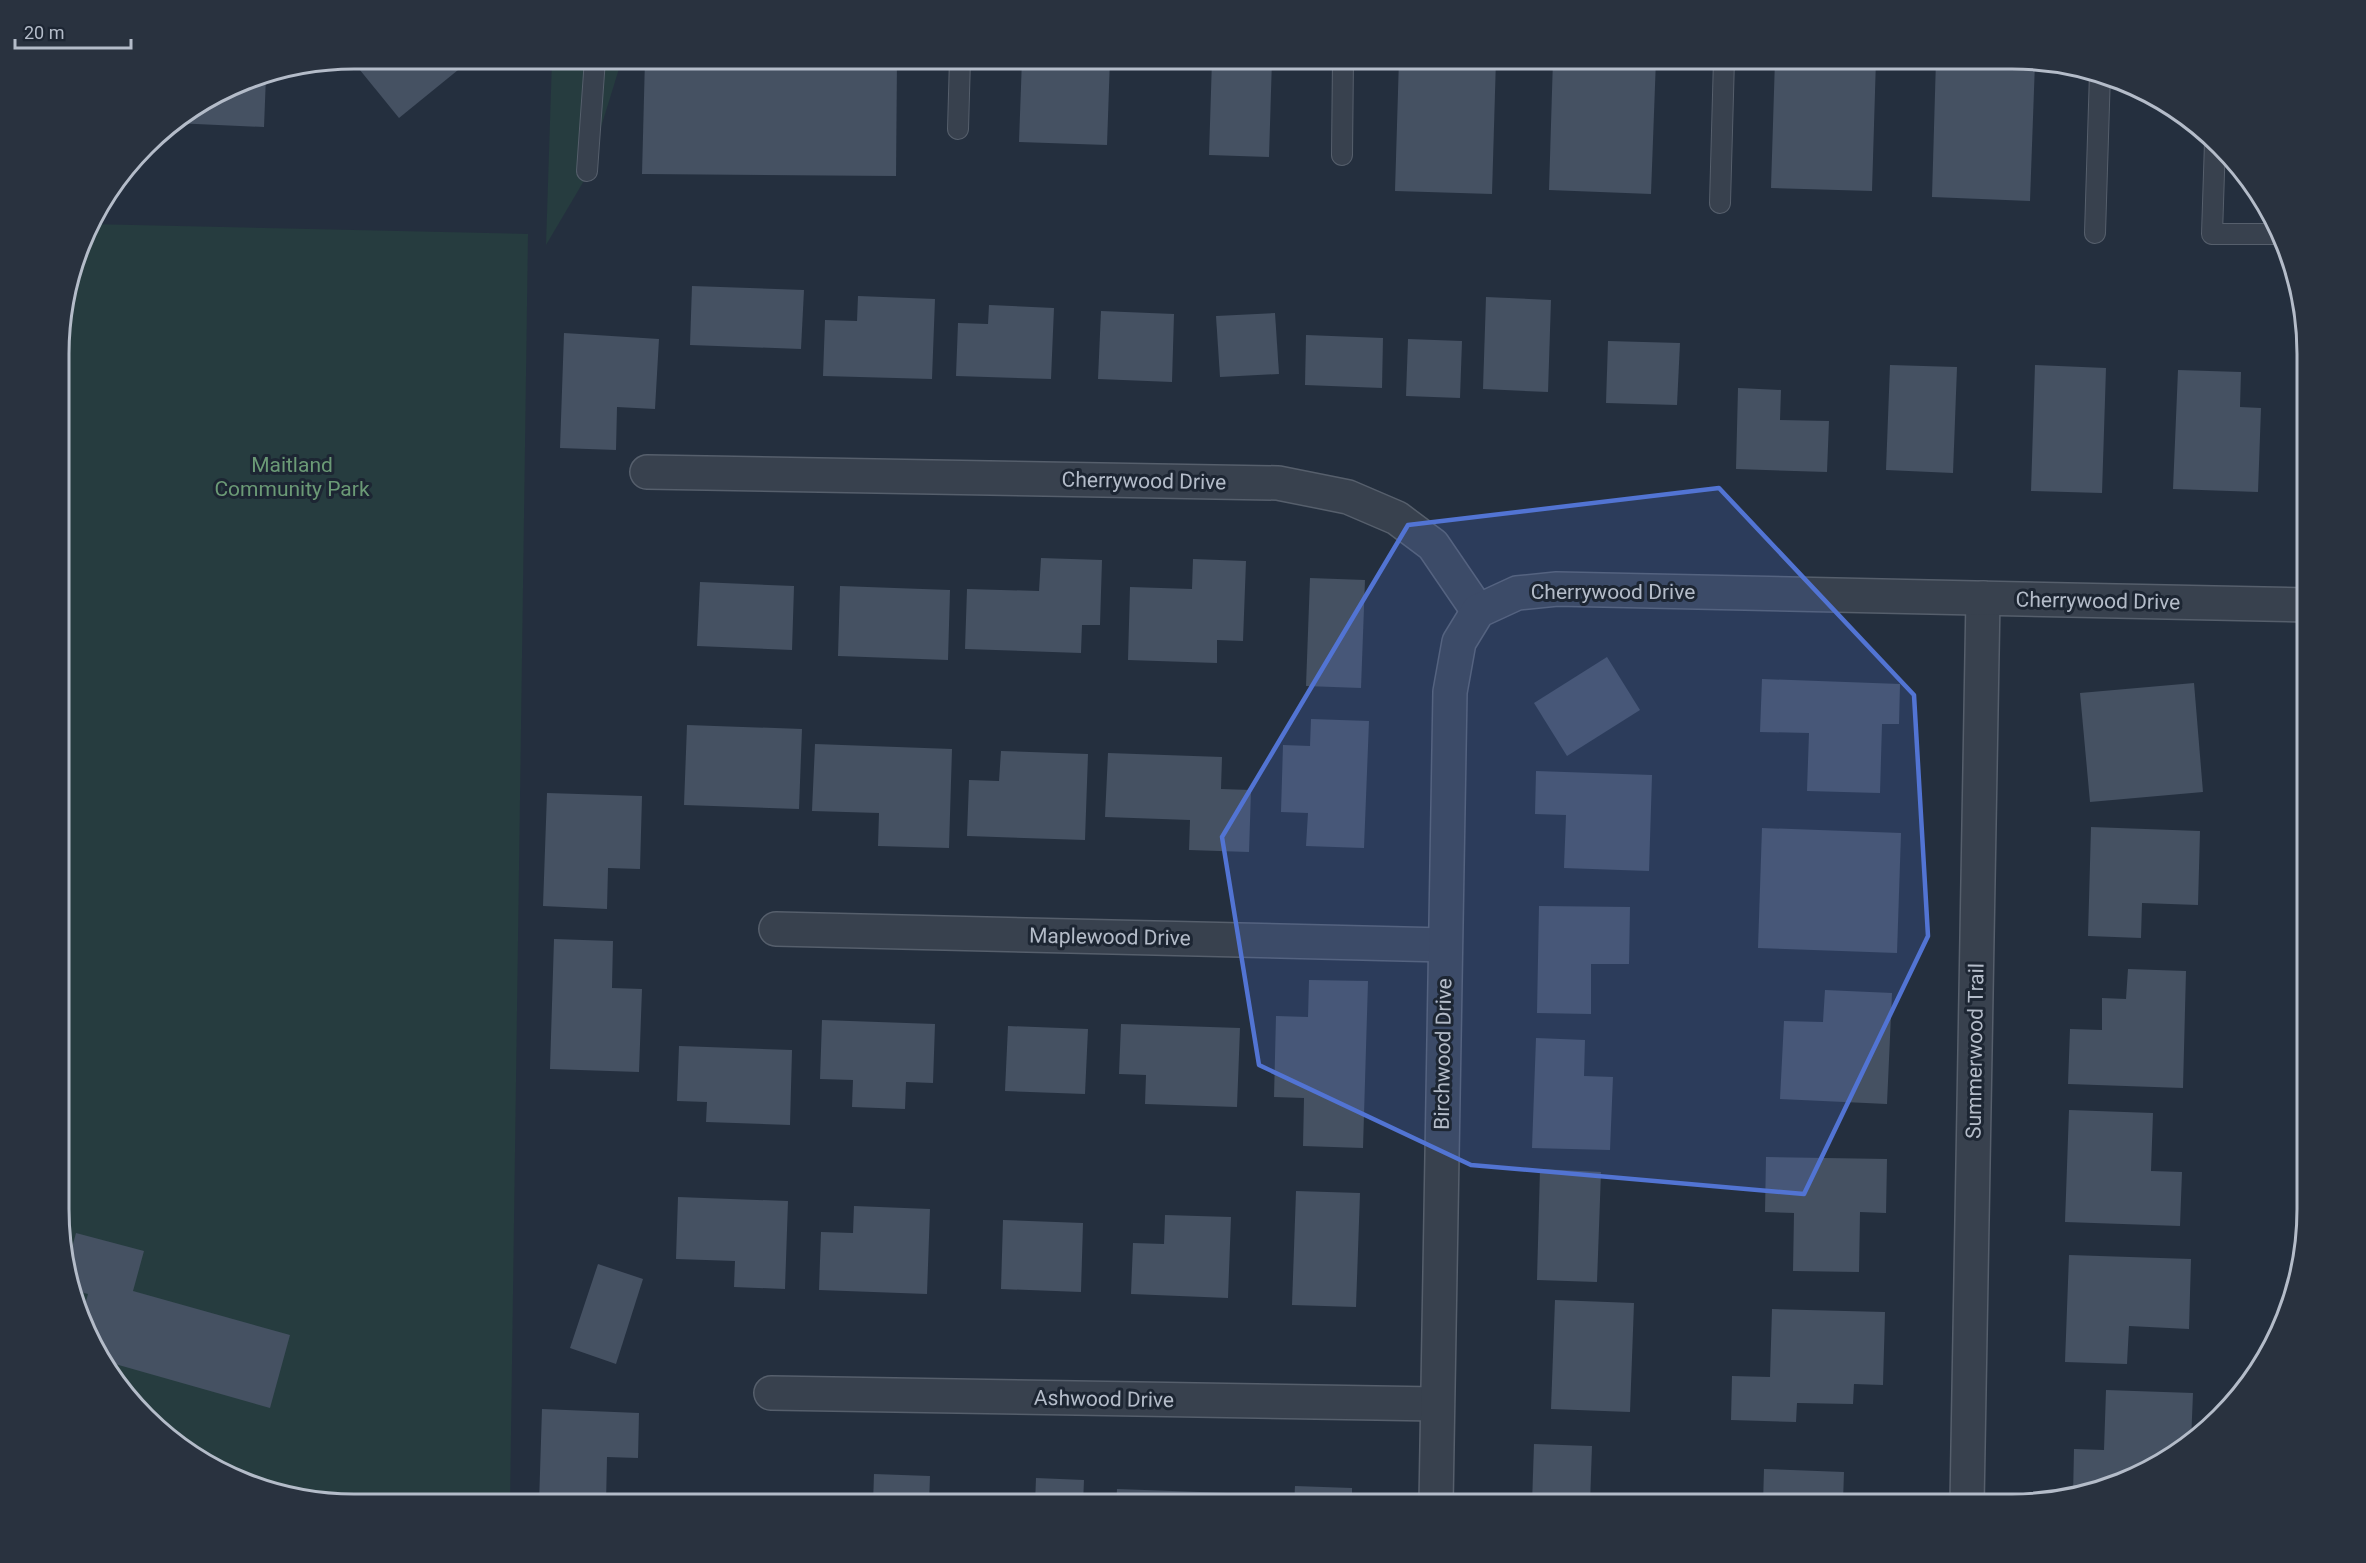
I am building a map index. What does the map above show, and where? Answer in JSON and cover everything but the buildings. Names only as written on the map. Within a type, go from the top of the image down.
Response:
[{"type":"street","name":"Cherrywood Drive","points":[[647,472],[1278,483],[1348,497],[1397,518],[1432,545],[1478,611],[1517,593],[1557,589],[2297,605]]},
{"type":"street","name":"Summerwood Trail","points":[[1967,1494],[1983,598]]},
{"type":"street","name":"Birchwood Drive","points":[[1436,1494],[1450,692],[1459,642],[1478,611]]},
{"type":"street","name":"Maplewood Drive","points":[[776,929],[1445,945]]},
{"type":"street","name":"Ashwood Drive","points":[[771,1393],[1437,1404]]},
{"type":"lane","points":[[587,171],[594,69]]},
{"type":"lane","points":[[958,129],[960,69]]},
{"type":"lane","points":[[1342,155],[1343,69]]},
{"type":"lane","points":[[1720,203],[1724,69]]},
{"type":"lane","points":[[2095,232],[2100,83]]},
{"type":"lane","points":[[2215,153],[2212,234],[2270,234]]},
{"type":"highlighted area","points":[[1719,488],[1914,695],[1928,936],[1804,1194],[1471,1165],[1259,1065],[1222,837],[1408,525]]},
{"type":"green space","points":[[552,69],[619,69],[585,179],[546,245]]},
{"type":"green space","name":"Maitland Community Park","points":[[100,224],[528,234],[510,1494],[354,1494],[298,1489],[262,1479],[211,1456],[152,1411],[107,1352],[84,1301],[74,1265],[69,1209],[69,354],[74,298],[84,262]]}]
